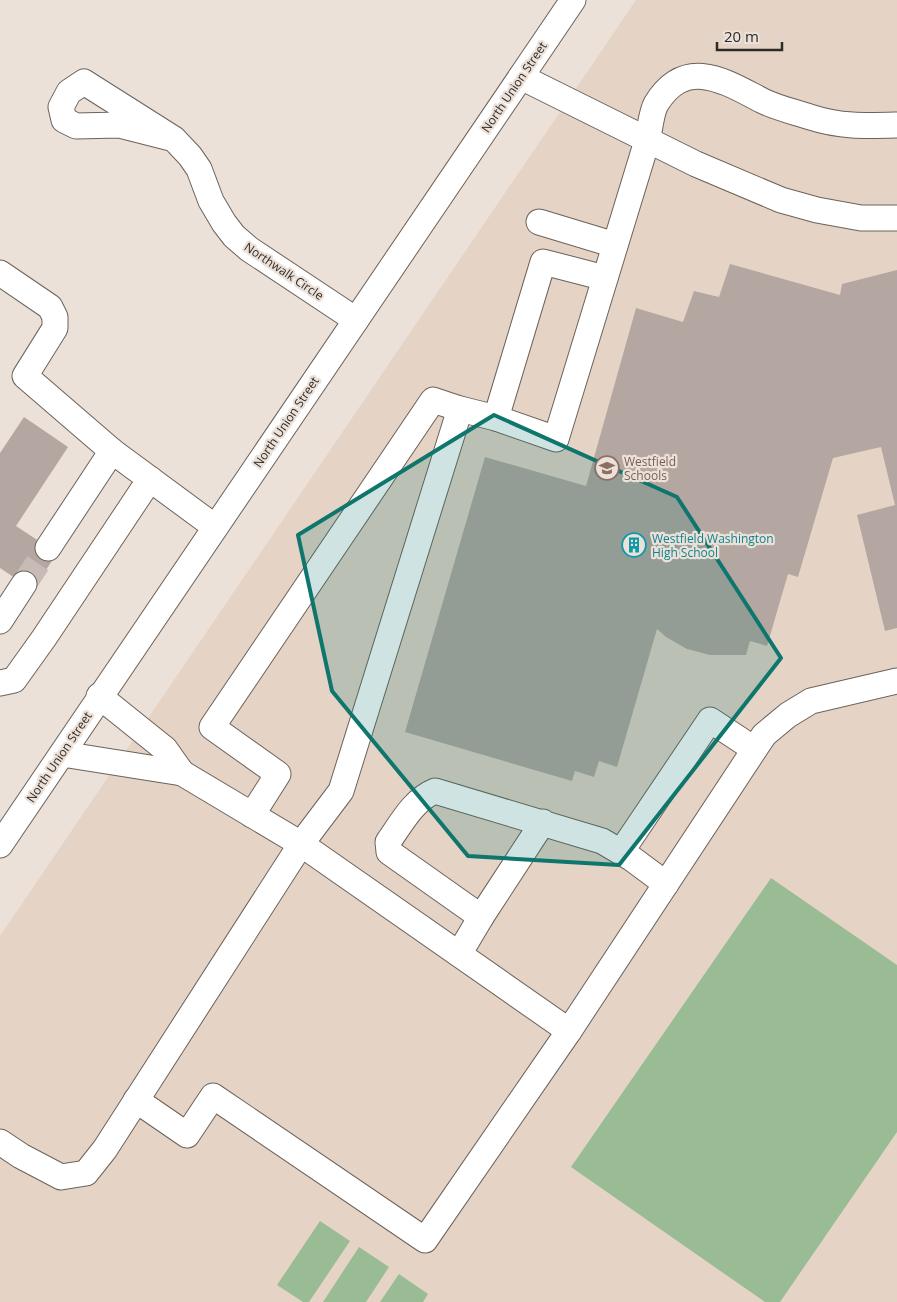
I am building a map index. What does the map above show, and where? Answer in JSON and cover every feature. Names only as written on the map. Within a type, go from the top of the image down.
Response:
[{"type":"street","name":"North Union Street","points":[[0,845],[8,815],[62,754],[573,0]]},
{"type":"street","points":[[252,815],[278,774],[212,727],[433,400],[496,418],[556,439],[647,141],[656,105],[670,87],[686,77],[705,76],[729,83],[765,102],[812,118],[859,127],[897,125]]},
{"type":"street","points":[[521,77],[647,141],[781,200],[817,210],[860,218],[897,218]]},
{"type":"street","name":"Northwalk Circle","points":[[174,139],[199,169],[211,201],[234,236],[249,249],[356,320]]},
{"type":"street","points":[[539,222],[615,245]]},
{"type":"street","points":[[496,418],[543,262],[605,278]]},
{"type":"street","points":[[0,273],[50,307],[55,317],[56,328],[25,376],[112,451],[215,526]]},
{"type":"street","points":[[0,1142],[21,1156],[60,1177],[86,1173],[105,1149],[301,844],[341,791],[460,409]]},
{"type":"street","points":[[48,548],[112,451]]},
{"type":"street","points":[[0,683],[14,680],[150,479]]},
{"type":"street","points":[[0,621],[24,584]]},
{"type":"street","points":[[136,1100],[187,1134],[212,1096],[425,1240],[569,1031],[764,735],[788,715],[811,701],[897,680]]},
{"type":"street","points":[[100,696],[165,749],[182,773]]},
{"type":"street","points":[[621,852],[710,720],[754,749]]},
{"type":"street","points":[[62,754],[182,773],[301,844],[569,1031]]},
{"type":"street","points":[[481,917],[389,852],[388,842],[415,806],[426,795],[435,791],[602,841],[666,884]]},
{"type":"street","points":[[459,954],[543,822]]},
{"type":"highlighted area","points":[[494,415],[677,497],[781,658],[619,865],[468,856],[332,691],[298,535]]},
{"type":"shaded area","name":"Westfield Schools","points":[[636,0],[897,0],[897,1302],[0,1302],[0,936]]},
{"type":"green space","points":[[771,878],[897,965],[897,1132],[780,1302],[765,1302],[571,1167]]},
{"type":"green space","points":[[320,1221],[350,1241],[309,1302],[303,1302],[277,1285]]},
{"type":"green space","points":[[359,1247],[389,1267],[366,1302],[323,1302]]},
{"type":"green space","points":[[399,1274],[428,1294],[423,1302],[380,1302]]},
{"type":"building","name":"Westfield Washington High School","points":[[730,264],[840,295],[842,284],[897,270],[897,628],[885,631],[857,515],[895,505],[881,447],[833,458],[798,577],[788,574],[767,646],[750,641],[746,655],[710,655],[687,649],[666,637],[657,629],[617,767],[599,761],[594,777],[575,771],[572,781],[405,732],[485,457],[586,486],[636,308],[683,322],[694,291],[719,297]]},
{"type":"building","points":[[24,417],[68,447],[16,526],[57,553],[33,590],[0,568],[0,453]]},
{"type":"tunnel","points":[[24,584],[48,548]]},
{"type":"place","name":"Westfield Schools","points":[[607,468]]},
{"type":"place","name":"Westfield Washington High School","points":[[634,545]]}]
